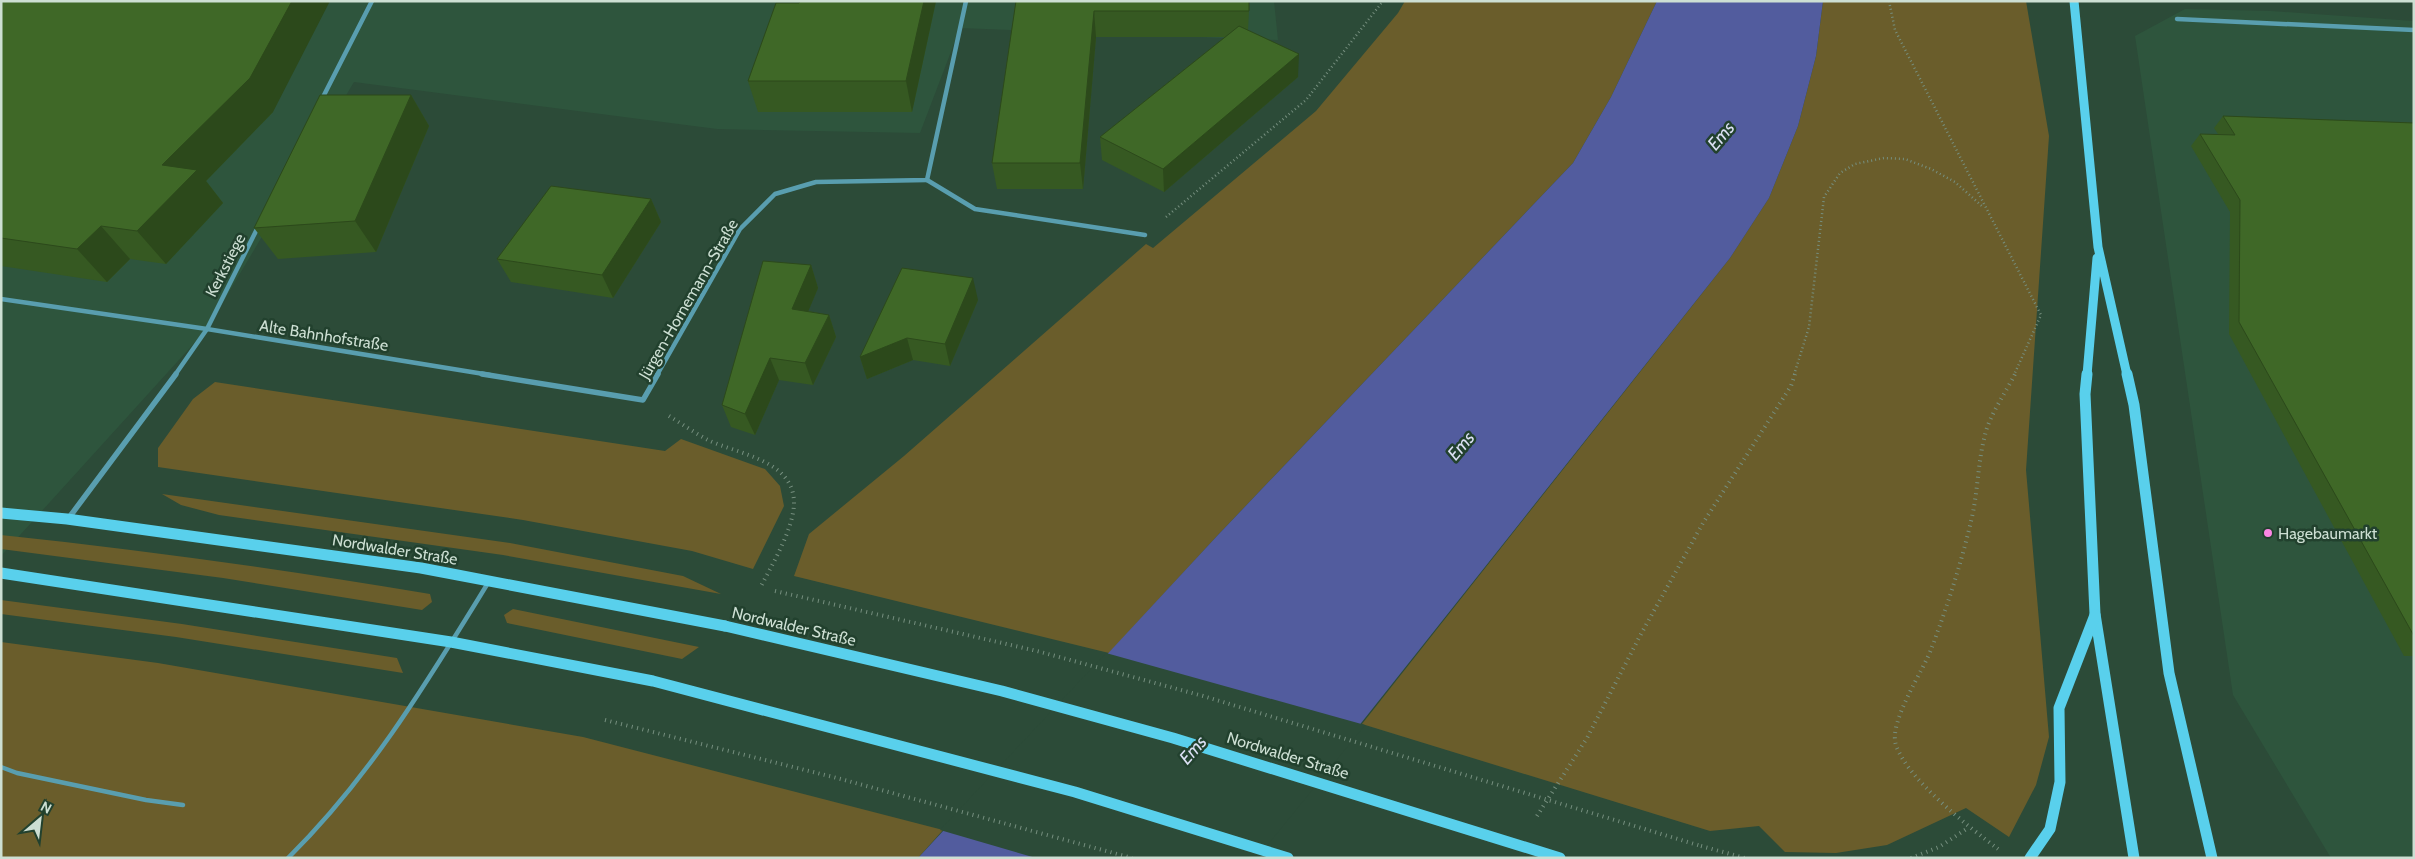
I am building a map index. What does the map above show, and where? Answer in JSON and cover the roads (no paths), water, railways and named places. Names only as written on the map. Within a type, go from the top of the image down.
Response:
[{"type":"main road","points":[[2074,1],[2098,247],[2134,405],[2169,673],[2212,858]]},
{"type":"main road","points":[[2098,247],[2085,394],[2095,614],[2134,858]]},
{"type":"main road","name":"Nordwalder Straße","points":[[1,513],[67,519],[421,568],[725,626],[1002,691],[1173,738],[1560,858]]},
{"type":"main road","points":[[1,573],[451,642],[653,681],[1075,792],[1288,858]]},
{"type":"main road","points":[[2030,858],[2050,829],[2060,782],[2059,708],[2095,614]]},
{"type":"street","points":[[320,103],[372,1]]},
{"type":"street","points":[[966,1],[927,180],[975,209],[1145,235]]},
{"type":"street","points":[[2177,19],[2414,30]]},
{"type":"street","name":"Jürgen-Hornemann-Straße","points":[[643,400],[740,229],[775,194],[816,182],[927,180]]},
{"type":"street","name":"Kerkstiege","points":[[67,519],[152,409],[207,329],[264,215]]},
{"type":"street","name":"Alte Bahnhofstraße","points":[[1,300],[207,329],[643,400]]},
{"type":"lane","points":[[288,858],[320,829],[374,762],[489,581]]},
{"type":"lane","points":[[1,767],[17,774],[146,800],[183,805]]},
{"type":"water","name":"Ems","points":[[1657,1],[1823,1],[1816,56],[1798,126],[1769,198],[1730,258],[1254,858],[918,858],[1217,536],[1573,163],[1611,97]]},
{"type":"place","name":"Hagebaumarkt","points":[[2268,533]]}]
